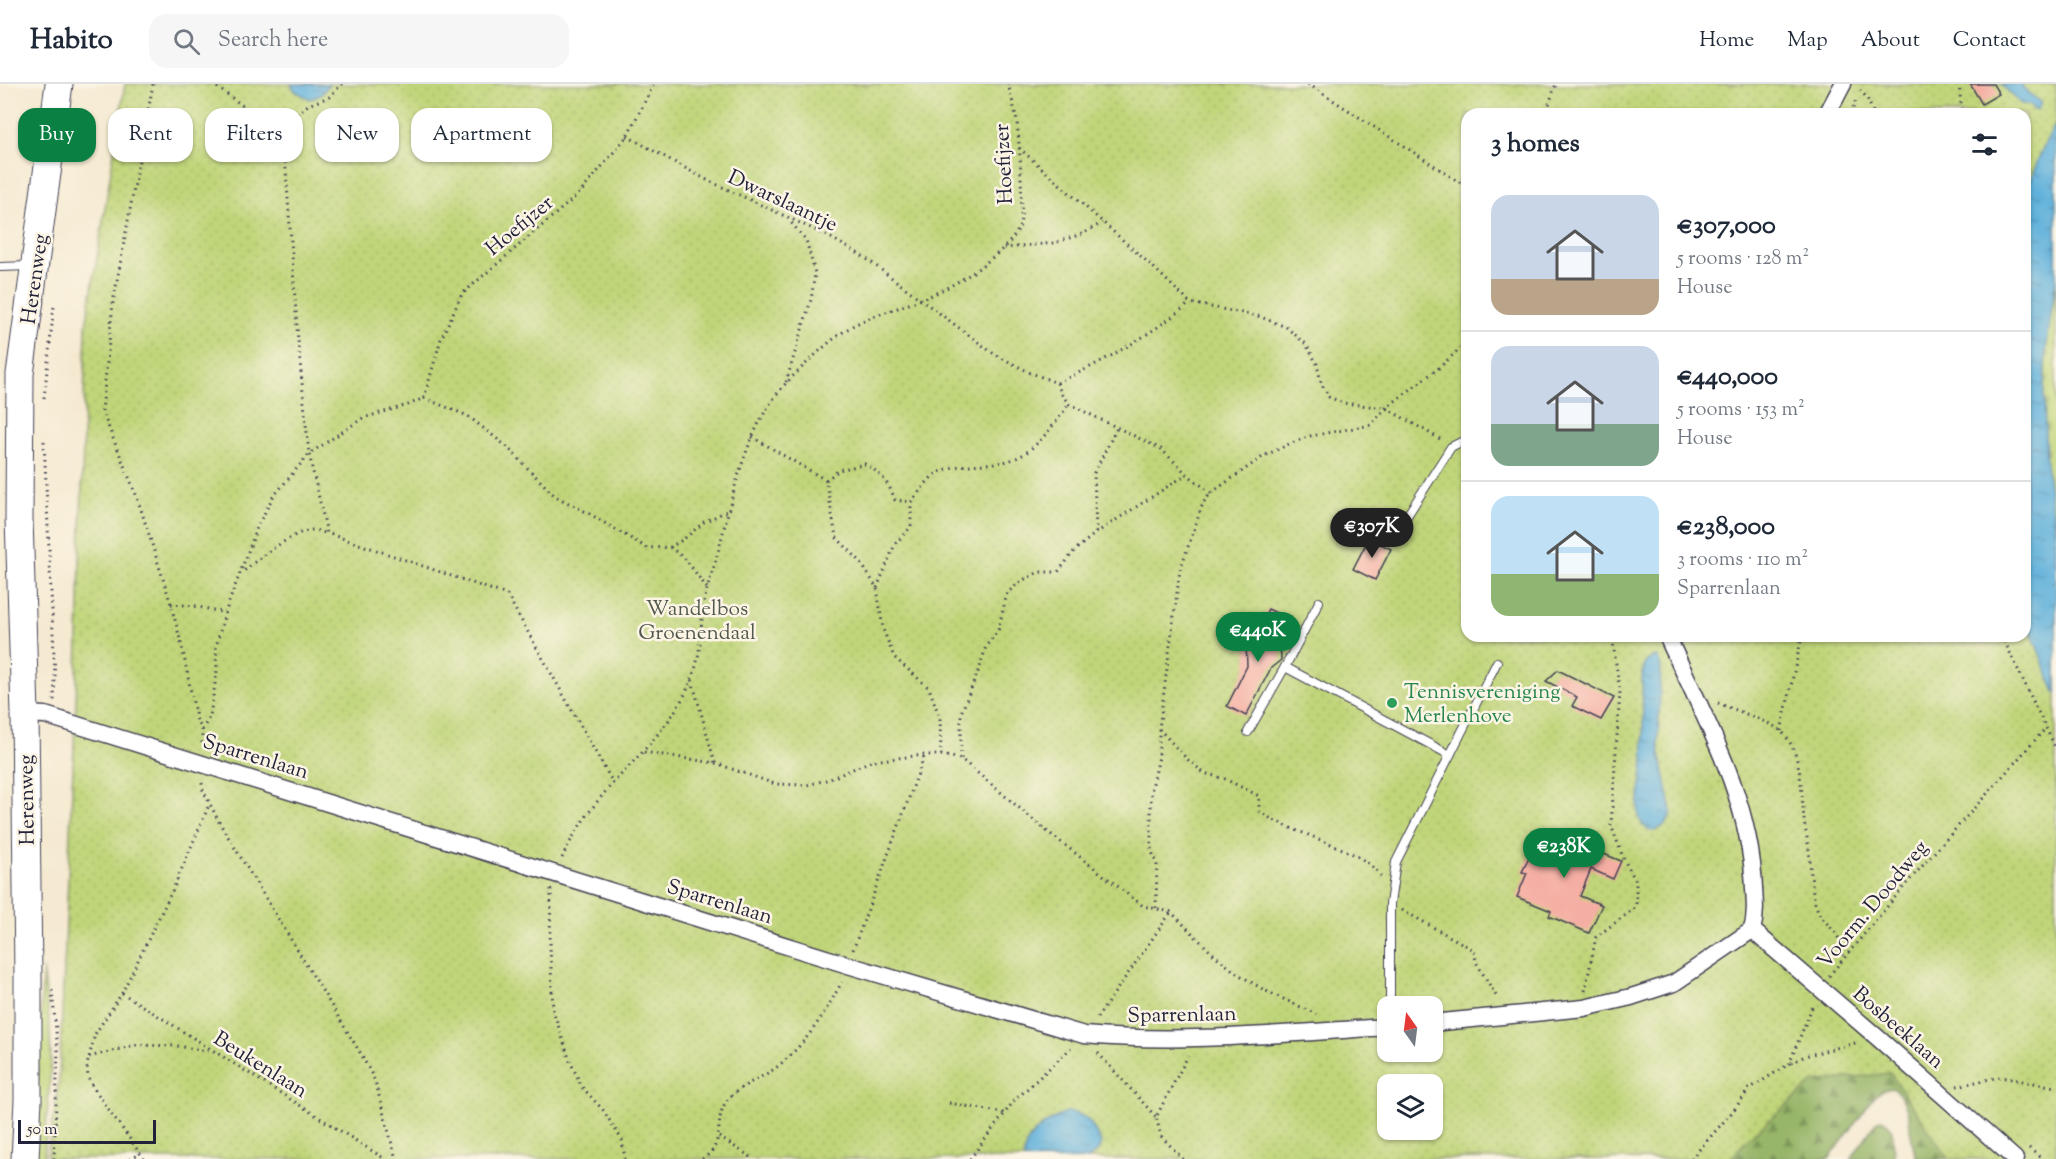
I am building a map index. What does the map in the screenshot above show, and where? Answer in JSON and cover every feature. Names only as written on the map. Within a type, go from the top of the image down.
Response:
[{"type":"main road","name":"Herenweg","points":[[26,1159],[28,976],[25,714],[19,529],[20,374],[59,84]]},
{"type":"street","points":[[1830,108],[1843,84]]},
{"type":"street","points":[[1443,1022],[1584,1008],[1631,997],[1674,983],[1752,930],[1755,919],[1753,863],[1745,821],[1712,730],[1670,642]]},
{"type":"street","name":"Sparrenlaan","points":[[25,714],[53,717],[848,965],[1084,1035],[1146,1038],[1281,1034],[1377,1028]]},
{"type":"street","name":"Bosbeeklaan","points":[[1752,930],[2015,1159]]},
{"type":"lane","points":[[0,267],[36,265]]},
{"type":"lane","points":[[1398,530],[1451,447],[1461,442]]},
{"type":"lane","points":[[1248,732],[1319,602]]},
{"type":"lane","points":[[1390,996],[1390,904],[1396,862],[1497,662]]},
{"type":"lane","points":[[1285,667],[1450,755]]},
{"type":"path","points":[[153,84],[113,303],[102,411],[136,497],[171,604],[196,718],[202,730],[210,716],[217,671],[216,646],[225,613],[258,525],[273,497],[309,454],[363,418],[424,398],[468,416],[506,446],[555,496],[647,548],[670,547],[704,522],[727,512]]},
{"type":"path","points":[[213,84],[247,108]]},
{"type":"path","points":[[303,109],[329,97],[342,84]]},
{"type":"path","name":"Hoefijzer","points":[[424,398],[441,339],[462,294],[580,193],[627,136],[654,84]]},
{"type":"path","name":"Hoefijzer","points":[[785,384],[825,346],[854,326],[956,283],[988,262],[1004,248],[1019,228],[1022,205],[1017,124],[1008,84]]},
{"type":"path","points":[[1546,108],[1556,84]]},
{"type":"path","points":[[1959,84],[1961,108]]},
{"type":"path","points":[[1311,85],[1461,183]]},
{"type":"path","points":[[1860,89],[1871,108]]},
{"type":"path","name":"Dwarslaantje","points":[[627,136],[705,179],[828,236],[864,257],[994,354],[1029,372],[1058,383]]},
{"type":"path","points":[[1018,147],[1152,266],[1190,303],[1258,316],[1286,327],[1306,344],[1317,364],[1321,383],[1329,397],[1342,403],[1386,408],[1451,447]]},
{"type":"path","points":[[285,162],[298,341],[309,454],[327,534]]},
{"type":"path","points":[[625,1159],[622,1140],[603,1110],[582,1088],[570,1061],[553,1010],[550,946],[551,881],[573,834],[613,783],[644,752],[671,717],[692,680],[699,655],[700,626],[707,588],[727,512],[752,437],[765,410],[785,384],[811,300],[815,273],[806,240],[788,219]]},
{"type":"path","points":[[1004,248],[1054,243],[1082,234],[1102,223]]},
{"type":"path","points":[[44,405],[54,301]]},
{"type":"path","points":[[1190,303],[1131,345],[1058,383],[1062,395],[1070,404],[1161,449],[1211,493]]},
{"type":"path","points":[[1156,908],[1157,863],[1151,850],[1151,792],[1159,757],[1160,729],[1180,570],[1203,503],[1211,493],[1264,456],[1310,436],[1371,425],[1386,408],[1440,367],[1461,348]]},
{"type":"path","points":[[877,588],[895,544],[911,526],[911,502],[936,474],[958,467],[1015,459],[1036,444],[1070,404]]},
{"type":"path","points":[[1096,533],[1094,473],[1118,428]]},
{"type":"path","points":[[752,437],[826,480],[836,537],[859,560],[877,588],[883,629],[894,657],[929,688],[940,718],[941,755]]},
{"type":"path","points":[[44,441],[55,676],[53,717]]},
{"type":"path","points":[[826,480],[839,470],[865,464],[879,472],[895,500],[911,502]]},
{"type":"path","points":[[961,759],[961,712],[987,646],[998,631],[1007,593],[1021,581],[1039,572],[1058,572],[1075,550],[1096,533],[1187,474]]},
{"type":"path","points":[[239,576],[260,557],[293,537],[313,530],[507,595],[613,783]]},
{"type":"path","points":[[670,547],[686,560],[707,588]]},
{"type":"path","points":[[171,604],[195,606],[225,613]]},
{"type":"path","points":[[1584,1008],[1585,984],[1596,937],[1636,907],[1636,881],[1624,860],[1611,825],[1620,692],[1613,642]]},
{"type":"path","points":[[1781,731],[1802,642]]},
{"type":"path","points":[[2005,642],[2056,749]]},
{"type":"path","points":[[692,680],[715,763]]},
{"type":"path","points":[[1718,703],[1746,713],[1781,731],[1791,747],[1802,776],[1804,821],[1817,908],[1837,932],[1842,945],[1842,960]]},
{"type":"path","name":"Voorm. Doodweg","points":[[1691,1159],[1734,1110],[1749,1089],[1789,1064],[1811,1008],[1823,991],[1828,977],[1907,882],[2046,728]]},
{"type":"path","points":[[1160,729],[1187,759],[1204,773],[1225,779],[1259,796],[1259,811],[1271,820],[1305,833],[1366,862],[1380,874],[1390,904],[1474,950],[1476,962],[1510,1016]]},
{"type":"path","points":[[644,752],[715,763],[775,784],[807,785],[830,779],[871,761],[941,755],[961,759],[1048,832],[1143,906],[1171,912],[1212,953],[1235,972],[1264,990],[1308,1009],[1340,1030]]},
{"type":"path","points":[[702,1159],[707,1156],[719,1137],[719,1121],[723,1105],[731,1095],[778,1066],[816,1028],[847,973],[924,756]]},
{"type":"path","points":[[144,1159],[88,1078],[87,1065],[95,1034],[122,993],[174,887],[209,804],[361,1054],[375,1081],[396,1159]]},
{"type":"path","points":[[970,1159],[1014,1101],[1084,1035],[1124,982],[1171,912]]},
{"type":"path","name":"Beukenlaan","points":[[122,993],[385,1159]]},
{"type":"path","points":[[1084,1035],[1156,1117],[1161,1136],[1183,1159]]},
{"type":"path","points":[[89,1057],[135,1045],[177,1046],[214,1052]]},
{"type":"path","points":[[1156,1117],[1190,1053]]},
{"type":"path","points":[[1957,1086],[2000,1077],[2056,1087]]},
{"type":"path","points":[[949,1103],[1004,1113]]},
{"type":"path","points":[[719,1137],[754,1159]]},
{"type":"path","points":[[130,1159],[140,1153]]},
{"type":"green space","name":"Wandelbos Groenendaal","points":[[125,84],[2056,84],[2056,131],[2031,217],[2031,108],[1461,108],[1461,642],[2031,642],[2031,576],[2056,661],[2056,1159],[1949,1159],[1890,1073],[1814,1082],[1745,1141],[1731,1159],[47,1159],[59,1080],[77,678],[86,326],[112,162],[193,162],[193,108],[121,108]]},
{"type":"green space","points":[[2056,280],[2056,532],[2046,473],[2043,406],[2047,339]]},
{"type":"green space","points":[[1740,957],[2004,1159],[1917,1159],[1905,1104],[1893,1088],[1883,1090],[1876,1095],[1829,1159],[1610,1159]]},
{"type":"green space","points":[[43,968],[51,1063],[44,1159],[31,1159],[38,1068]]},
{"type":"green space","points":[[1881,1119],[1886,1121],[1891,1130],[1894,1159],[1851,1159],[1876,1122]]},
{"type":"water","points":[[291,84],[329,84],[321,95],[310,99],[295,91]]},
{"type":"water","points":[[2001,84],[2019,84],[2041,103],[2038,110],[2034,110],[2030,105],[2021,104]]},
{"type":"water","points":[[2056,123],[2056,280],[2046,351],[2044,393],[2046,463],[2056,532],[2056,695],[2031,631],[2031,179],[2041,152]]},
{"type":"water","points":[[1652,657],[1657,657],[1661,666],[1658,743],[1672,812],[1665,825],[1651,831],[1643,826],[1639,818],[1638,806],[1644,763],[1642,676],[1645,663]]},
{"type":"water","points":[[1067,1112],[1080,1115],[1089,1121],[1101,1143],[1098,1151],[1088,1159],[1024,1159],[1024,1150],[1032,1136],[1045,1124]]},
{"type":"building","points":[[1970,84],[1993,84],[1999,94],[1982,104]]},
{"type":"building","points":[[1369,538],[1391,549],[1375,580],[1353,569]]},
{"type":"building","points":[[1268,609],[1283,616],[1271,637],[1280,642],[1281,660],[1271,668],[1246,716],[1227,706],[1247,666],[1246,643],[1252,640]]},
{"type":"building","points":[[1558,670],[1614,698],[1601,720],[1572,706],[1577,697],[1546,681]]},
{"type":"building","points":[[1543,829],[1621,861],[1613,879],[1591,869],[1580,896],[1602,905],[1589,933],[1549,916],[1551,911],[1517,897],[1527,873],[1522,872]]},
{"type":"place","name":"Tennisvereniging Merlenhove","points":[[1392,703]]}]
